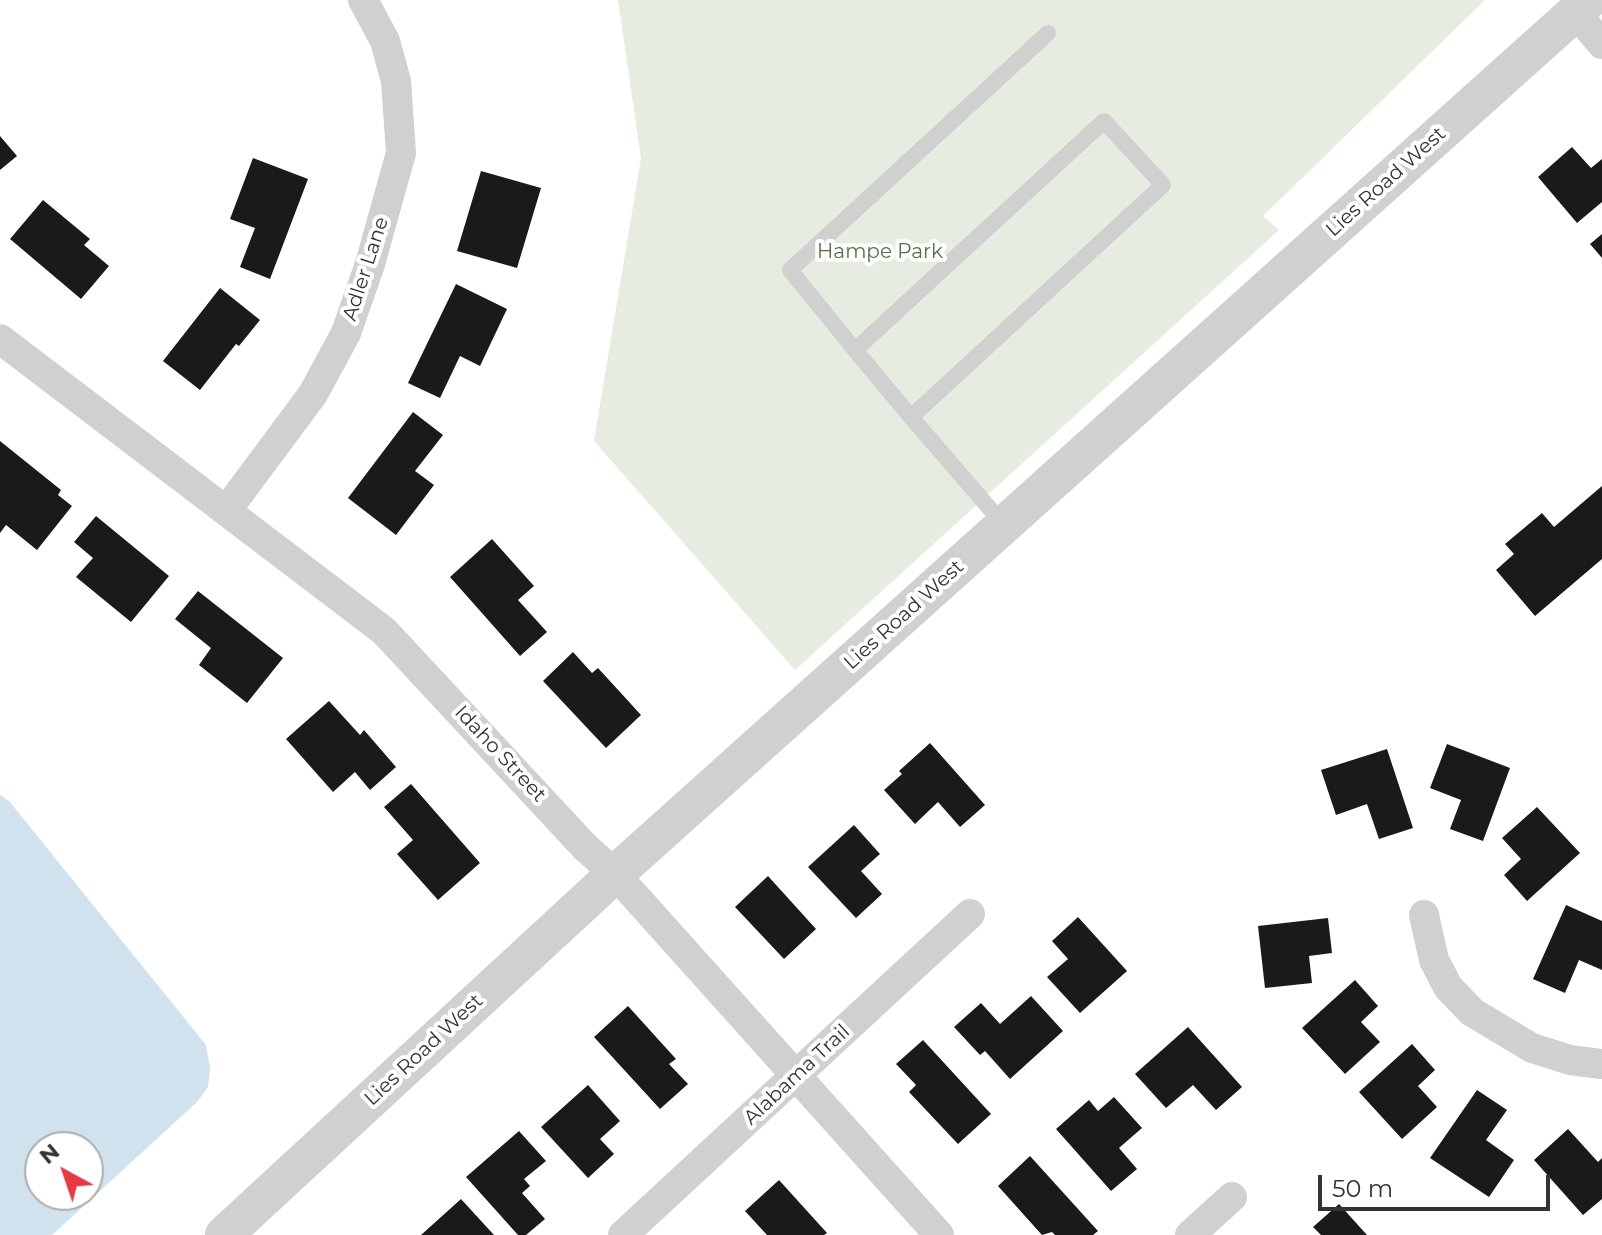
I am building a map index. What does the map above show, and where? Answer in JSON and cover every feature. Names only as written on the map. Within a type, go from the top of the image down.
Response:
[{"type":"street","name":"Adler Lane","points":[[226,511],[313,394],[346,333],[370,264],[401,153],[396,81],[385,41],[363,0]]},
{"type":"street","points":[[1582,6],[1602,44]]},
{"type":"street","name":"Lies Road West","points":[[224,1235],[615,874],[1582,6]]},
{"type":"street","name":"Idaho Street","points":[[0,339],[384,631],[585,847],[615,874],[939,1235]]},
{"type":"street","name":"Alabama Trail","points":[[623,1235],[970,914]]},
{"type":"street","points":[[1424,915],[1434,960],[1448,987],[1472,1012],[1532,1048],[1570,1060],[1602,1064]]},
{"type":"street","points":[[1190,1235],[1232,1197]]},
{"type":"lane","points":[[1004,525],[790,270],[1048,33]]},
{"type":"lane","points":[[855,350],[1104,121],[1163,185],[911,417]]},
{"type":"green space","name":"Hampe Park","points":[[618,0],[1485,0],[1263,216],[1279,230],[795,670],[594,441],[641,158]]},
{"type":"water","points":[[0,795],[9,801],[206,1045],[210,1068],[208,1087],[197,1102],[104,1187],[104,1131],[24,1131],[24,1211],[78,1211],[52,1235],[0,1235]]},
{"type":"building","points":[[0,136],[17,156],[0,170]]},
{"type":"building","points":[[1572,147],[1591,168],[1602,159],[1602,202],[1577,223],[1538,177]]},
{"type":"building","points":[[253,158],[308,179],[270,279],[240,267],[255,228],[230,219]]},
{"type":"building","points":[[481,171],[541,188],[517,268],[457,251]]},
{"type":"building","points":[[43,200],[90,239],[84,245],[109,266],[81,299],[10,239]]},
{"type":"building","points":[[1602,234],[1602,258],[1590,244]]},
{"type":"building","points":[[456,284],[507,309],[480,366],[460,356],[440,398],[408,383]]},
{"type":"building","points":[[220,288],[260,320],[239,346],[236,344],[200,390],[163,361]]},
{"type":"building","points":[[413,412],[443,435],[415,471],[434,485],[396,535],[348,498]]},
{"type":"building","points":[[0,441],[61,490],[58,495],[72,506],[37,550],[6,525],[0,533]]},
{"type":"building","points":[[1602,486],[1602,559],[1535,616],[1496,570],[1514,554],[1505,544],[1542,513],[1554,527]]},
{"type":"building","points":[[96,516],[169,576],[131,622],[76,577],[93,558],[74,542]]},
{"type":"building","points":[[492,539],[534,586],[518,600],[547,632],[520,656],[450,577]]},
{"type":"building","points":[[198,591],[283,658],[247,703],[199,665],[211,648],[175,619]]},
{"type":"building","points":[[573,652],[592,673],[598,668],[641,715],[606,748],[543,681]]},
{"type":"building","points":[[329,701],[360,735],[364,730],[396,767],[370,790],[355,772],[333,792],[286,739]]},
{"type":"building","points":[[930,743],[985,805],[960,827],[938,802],[915,824],[884,790],[902,774],[899,771]]},
{"type":"building","points":[[1447,744],[1510,768],[1483,841],[1450,829],[1461,800],[1430,788]]},
{"type":"building","points":[[1387,749],[1413,828],[1379,839],[1367,804],[1336,815],[1321,770]]},
{"type":"building","points":[[411,784],[480,863],[438,900],[397,854],[413,840],[384,807]]},
{"type":"building","points":[[1537,807],[1580,853],[1527,901],[1504,875],[1521,859],[1502,838]]},
{"type":"building","points":[[854,825],[880,854],[861,871],[882,894],[856,918],[808,867]]},
{"type":"building","points":[[768,876],[816,929],[784,959],[735,907]]},
{"type":"building","points":[[1566,905],[1602,921],[1602,970],[1579,960],[1565,993],[1533,979]]},
{"type":"building","points":[[1078,917],[1127,971],[1080,1013],[1047,977],[1068,959],[1052,941]]},
{"type":"building","points":[[1328,918],[1332,953],[1309,956],[1312,983],[1265,988],[1258,926]]},
{"type":"building","points":[[1355,980],[1378,1006],[1361,1022],[1380,1042],[1345,1074],[1302,1028]]},
{"type":"building","points":[[1031,996],[1063,1031],[1010,1079],[985,1051],[980,1055],[954,1027],[981,1003],[1000,1024]]},
{"type":"building","points":[[628,1006],[676,1059],[669,1064],[688,1084],[660,1109],[594,1037]]},
{"type":"building","points":[[1188,1027],[1242,1087],[1216,1110],[1193,1085],[1166,1108],[1135,1074]]},
{"type":"building","points":[[923,1040],[991,1114],[958,1144],[909,1092],[916,1085],[896,1064]]},
{"type":"building","points":[[1412,1044],[1435,1070],[1418,1086],[1437,1107],[1402,1139],[1359,1092]]},
{"type":"building","points":[[588,1085],[620,1121],[600,1139],[614,1154],[588,1178],[541,1127]]},
{"type":"building","points":[[1477,1090],[1507,1110],[1486,1140],[1514,1160],[1489,1197],[1430,1158]]},
{"type":"building","points":[[1114,1097],[1142,1128],[1119,1148],[1137,1169],[1111,1191],[1056,1129],[1089,1100],[1098,1111]]},
{"type":"building","points":[[1568,1129],[1598,1162],[1602,1158],[1602,1199],[1583,1215],[1534,1160]]},
{"type":"building","points":[[519,1131],[546,1161],[524,1179],[530,1186],[522,1193],[545,1219],[526,1235],[518,1235],[466,1177]]},
{"type":"building","points":[[1030,1156],[1098,1231],[1093,1235],[1055,1235],[1052,1232],[1042,1235],[998,1186]]},
{"type":"building","points":[[779,1180],[827,1233],[767,1235],[745,1211]]},
{"type":"building","points":[[461,1199],[494,1235],[421,1235]]},
{"type":"building","points":[[1339,1204],[1367,1235],[1321,1235],[1313,1227]]}]
